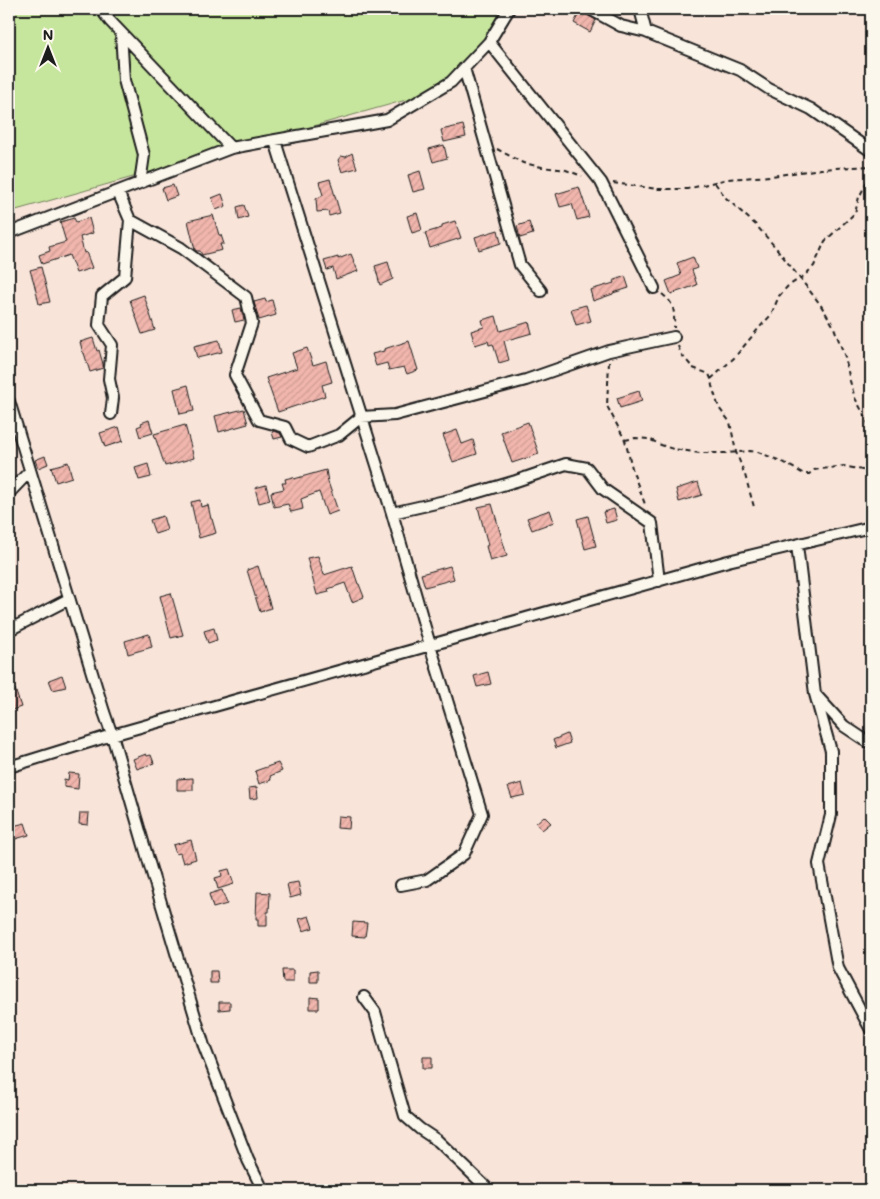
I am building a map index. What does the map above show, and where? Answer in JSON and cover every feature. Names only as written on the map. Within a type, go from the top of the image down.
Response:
[{"type":"street","points":[[101,9],[121,33],[231,148]]},
{"type":"street","points":[[9,233],[231,148],[387,120],[451,82],[489,42],[509,9]]},
{"type":"street","points":[[590,9],[621,26],[646,32],[740,70],[769,89],[811,109],[871,151]]},
{"type":"street","points":[[640,9],[646,32]]},
{"type":"street","points":[[121,33],[124,80],[144,155],[140,183]]},
{"type":"street","points":[[489,42],[601,182],[654,288]]},
{"type":"street","points":[[464,68],[520,265],[541,291]]},
{"type":"street","points":[[274,141],[392,513],[482,814],[464,854],[427,880],[401,885]]},
{"type":"street","points":[[111,414],[113,398],[109,379],[112,345],[98,325],[102,296],[125,277],[130,220],[118,192]]},
{"type":"street","points":[[130,220],[181,248],[246,297],[252,323],[235,375],[259,420],[285,427],[292,439],[308,446],[339,435],[361,417],[395,415],[526,380],[609,350],[674,337]]},
{"type":"street","points":[[9,401],[112,735],[204,1046],[248,1160],[263,1190]]},
{"type":"street","points":[[392,513],[458,498],[566,464],[587,468],[602,489],[652,523],[659,581]]},
{"type":"street","points":[[9,493],[30,471]]},
{"type":"street","points":[[9,767],[112,735],[728,561],[871,527]]},
{"type":"street","points":[[798,545],[816,694],[831,751],[831,815],[819,864],[838,968],[871,1030]]},
{"type":"street","points":[[9,630],[69,599]]},
{"type":"street","points":[[816,694],[844,726],[871,744]]},
{"type":"street","points":[[364,997],[375,1012],[405,1116],[438,1141],[489,1190]]},
{"type":"path","points":[[485,143],[523,162],[566,170],[583,176]]},
{"type":"path","points":[[601,182],[658,189],[687,189],[727,179],[771,176],[821,169],[871,167],[855,213],[825,241],[814,266],[788,286],[779,296],[771,315],[734,358],[711,379]]},
{"type":"path","points":[[714,182],[726,198],[756,225],[777,249],[820,304],[833,325],[845,357],[855,398],[867,420],[871,433]]},
{"type":"path","points":[[654,288],[672,304],[674,310],[674,337],[681,354],[693,368],[709,374],[719,408],[730,422],[736,452],[745,475],[754,508]]},
{"type":"path","points":[[609,350],[607,406],[625,440],[633,472],[652,523]]},
{"type":"path","points":[[625,440],[635,438],[649,439],[673,449],[700,453],[750,451],[763,454],[789,465],[804,474],[809,474],[814,470],[844,466],[871,472]]},
{"type":"green space","points":[[9,9],[509,9],[451,82],[415,104],[406,100],[9,212]]},
{"type":"building","points":[[581,10],[596,20],[590,32],[574,23]]},
{"type":"building","points":[[463,125],[466,137],[444,142],[441,130]]},
{"type":"building","points":[[444,145],[447,158],[433,162],[429,149]]},
{"type":"building","points":[[352,153],[357,168],[342,172],[338,160],[341,156],[346,157]]},
{"type":"building","points":[[420,171],[425,189],[413,192],[408,175]]},
{"type":"building","points":[[330,179],[340,213],[329,216],[328,211],[317,212],[316,199],[323,195],[319,182]]},
{"type":"building","points":[[173,185],[177,196],[166,200],[162,188]]},
{"type":"building","points":[[579,187],[589,217],[577,220],[572,204],[560,207],[556,194]]},
{"type":"building","points":[[222,194],[226,206],[216,210],[212,198]]},
{"type":"building","points":[[244,205],[248,217],[239,220],[237,207]]},
{"type":"building","points":[[417,213],[422,230],[412,233],[407,216]]},
{"type":"building","points":[[213,215],[224,244],[220,244],[222,250],[202,255],[200,251],[195,250],[188,221]]},
{"type":"building","points":[[74,218],[76,222],[89,218],[93,233],[80,237],[84,253],[86,252],[92,268],[76,273],[69,255],[42,264],[39,255],[50,251],[49,247],[66,242],[60,222]]},
{"type":"building","points":[[455,221],[461,238],[430,248],[425,233],[442,228],[442,225]]},
{"type":"building","points":[[529,222],[533,234],[520,238],[517,226]]},
{"type":"building","points":[[498,230],[501,243],[479,250],[475,237]]},
{"type":"building","points":[[351,254],[358,271],[336,279],[333,268],[327,270],[324,261],[338,257],[338,259]]},
{"type":"building","points":[[693,257],[697,268],[692,270],[697,285],[671,294],[666,281],[681,275],[677,263]]},
{"type":"building","points":[[388,262],[393,279],[380,285],[375,266]]},
{"type":"building","points":[[41,267],[50,302],[39,304],[30,270]]},
{"type":"building","points":[[625,276],[629,288],[593,301],[590,290],[614,283],[613,281]]},
{"type":"building","points":[[144,295],[155,330],[142,334],[130,300]]},
{"type":"building","points":[[265,299],[266,302],[272,300],[276,315],[259,320],[254,302]]},
{"type":"building","points":[[586,305],[591,321],[576,325],[571,309]]},
{"type":"building","points":[[241,308],[244,320],[235,322],[232,310]]},
{"type":"building","points":[[496,316],[500,331],[529,322],[532,333],[504,341],[509,360],[499,363],[493,344],[489,345],[488,341],[475,345],[471,331],[484,327],[482,320]]},
{"type":"building","points":[[93,338],[97,351],[99,350],[103,368],[90,372],[80,342]]},
{"type":"building","points":[[219,340],[222,352],[197,358],[194,346]]},
{"type":"building","points":[[409,341],[418,370],[407,374],[404,367],[389,370],[387,363],[376,366],[372,354]]},
{"type":"building","points":[[307,348],[313,365],[326,361],[332,382],[322,385],[325,396],[278,412],[266,378],[297,368],[292,353]]},
{"type":"building","points":[[188,385],[194,411],[180,414],[174,389]]},
{"type":"building","points":[[639,391],[642,401],[620,408],[617,398]]},
{"type":"building","points":[[244,409],[248,424],[219,432],[215,416]]},
{"type":"building","points":[[149,420],[153,433],[140,437],[137,427]]},
{"type":"building","points":[[528,422],[539,454],[512,463],[501,432]]},
{"type":"building","points":[[185,425],[194,458],[165,466],[154,434]]},
{"type":"building","points":[[119,427],[123,441],[105,447],[100,433]]},
{"type":"building","points":[[457,430],[462,444],[473,440],[477,454],[453,462],[443,435]]},
{"type":"building","points":[[272,432],[280,433],[282,437],[274,439]]},
{"type":"building","points":[[45,456],[48,464],[38,468],[35,460]]},
{"type":"building","points":[[68,462],[72,477],[56,482],[51,467]]},
{"type":"building","points":[[148,464],[151,477],[139,480],[135,468]]},
{"type":"building","points":[[326,470],[338,511],[327,515],[319,492],[301,499],[303,509],[291,512],[288,504],[274,507],[271,492],[284,489],[282,483],[286,483],[285,479],[293,477],[294,479]]},
{"type":"building","points":[[698,482],[702,495],[679,502],[676,489]]},
{"type":"building","points":[[266,485],[270,500],[259,503],[255,488]]},
{"type":"building","points":[[200,500],[201,507],[208,505],[216,533],[199,538],[191,502]]},
{"type":"building","points":[[492,504],[507,556],[490,561],[486,546],[488,545],[478,507]]},
{"type":"building","points":[[614,509],[617,520],[606,523],[603,512]]},
{"type":"building","points":[[550,510],[554,522],[532,530],[527,518]]},
{"type":"building","points":[[163,516],[167,530],[155,534],[150,520]]},
{"type":"building","points":[[588,516],[596,546],[585,549],[577,519]]},
{"type":"building","points":[[318,556],[324,575],[352,566],[364,597],[352,602],[345,583],[328,589],[329,592],[317,595],[307,558]]},
{"type":"building","points":[[258,566],[271,608],[260,612],[247,570]]},
{"type":"building","points":[[450,566],[454,579],[425,587],[421,574]]},
{"type":"building","points":[[171,593],[183,635],[171,638],[160,596]]},
{"type":"building","points":[[214,628],[217,640],[208,643],[204,631]]},
{"type":"building","points":[[149,634],[152,647],[128,654],[125,641]]},
{"type":"building","points":[[488,672],[491,684],[477,687],[474,676]]},
{"type":"building","points":[[62,675],[66,687],[53,690],[49,680]]},
{"type":"building","points":[[15,689],[21,707],[9,711],[9,692]]},
{"type":"building","points":[[567,734],[570,743],[556,748],[553,740]]},
{"type":"building","points":[[146,754],[147,756],[151,755],[154,763],[137,769],[133,759]]},
{"type":"building","points":[[278,763],[282,771],[270,776],[271,780],[259,784],[255,771]]},
{"type":"building","points":[[69,773],[79,774],[78,789],[64,787],[64,779],[68,780]]},
{"type":"building","points":[[193,778],[193,790],[177,790],[177,779]]},
{"type":"building","points":[[522,783],[525,795],[512,798],[508,787]]},
{"type":"building","points":[[257,787],[258,798],[250,799],[249,788]]},
{"type":"building","points":[[80,813],[89,813],[88,825],[79,824]]},
{"type":"building","points":[[338,816],[350,817],[349,829],[337,828]]},
{"type":"building","points":[[544,816],[551,823],[542,830],[536,823]]},
{"type":"building","points":[[25,823],[29,835],[12,840],[9,827]]},
{"type":"building","points":[[191,840],[196,859],[183,863],[180,853],[176,854],[173,845]]},
{"type":"building","points":[[229,869],[234,884],[218,889],[215,878],[222,876],[221,871]]},
{"type":"building","points":[[298,882],[301,895],[290,898],[287,884]]},
{"type":"building","points":[[222,890],[227,904],[213,908],[209,894]]},
{"type":"building","points":[[257,892],[270,893],[267,926],[258,926],[258,919],[256,919]]},
{"type":"building","points":[[309,916],[313,928],[303,931],[299,919]]},
{"type":"building","points":[[353,922],[367,923],[365,937],[352,936]]},
{"type":"building","points":[[282,970],[293,970],[293,982],[283,982]]},
{"type":"building","points":[[318,970],[318,982],[310,982],[310,971]]},
{"type":"building","points":[[210,971],[217,971],[218,983],[210,983]]},
{"type":"building","points":[[310,997],[319,998],[319,1009],[310,1009]]},
{"type":"building","points":[[219,1002],[230,1002],[230,1009],[219,1010]]},
{"type":"building","points":[[423,1057],[432,1057],[432,1068],[423,1068]]}]
